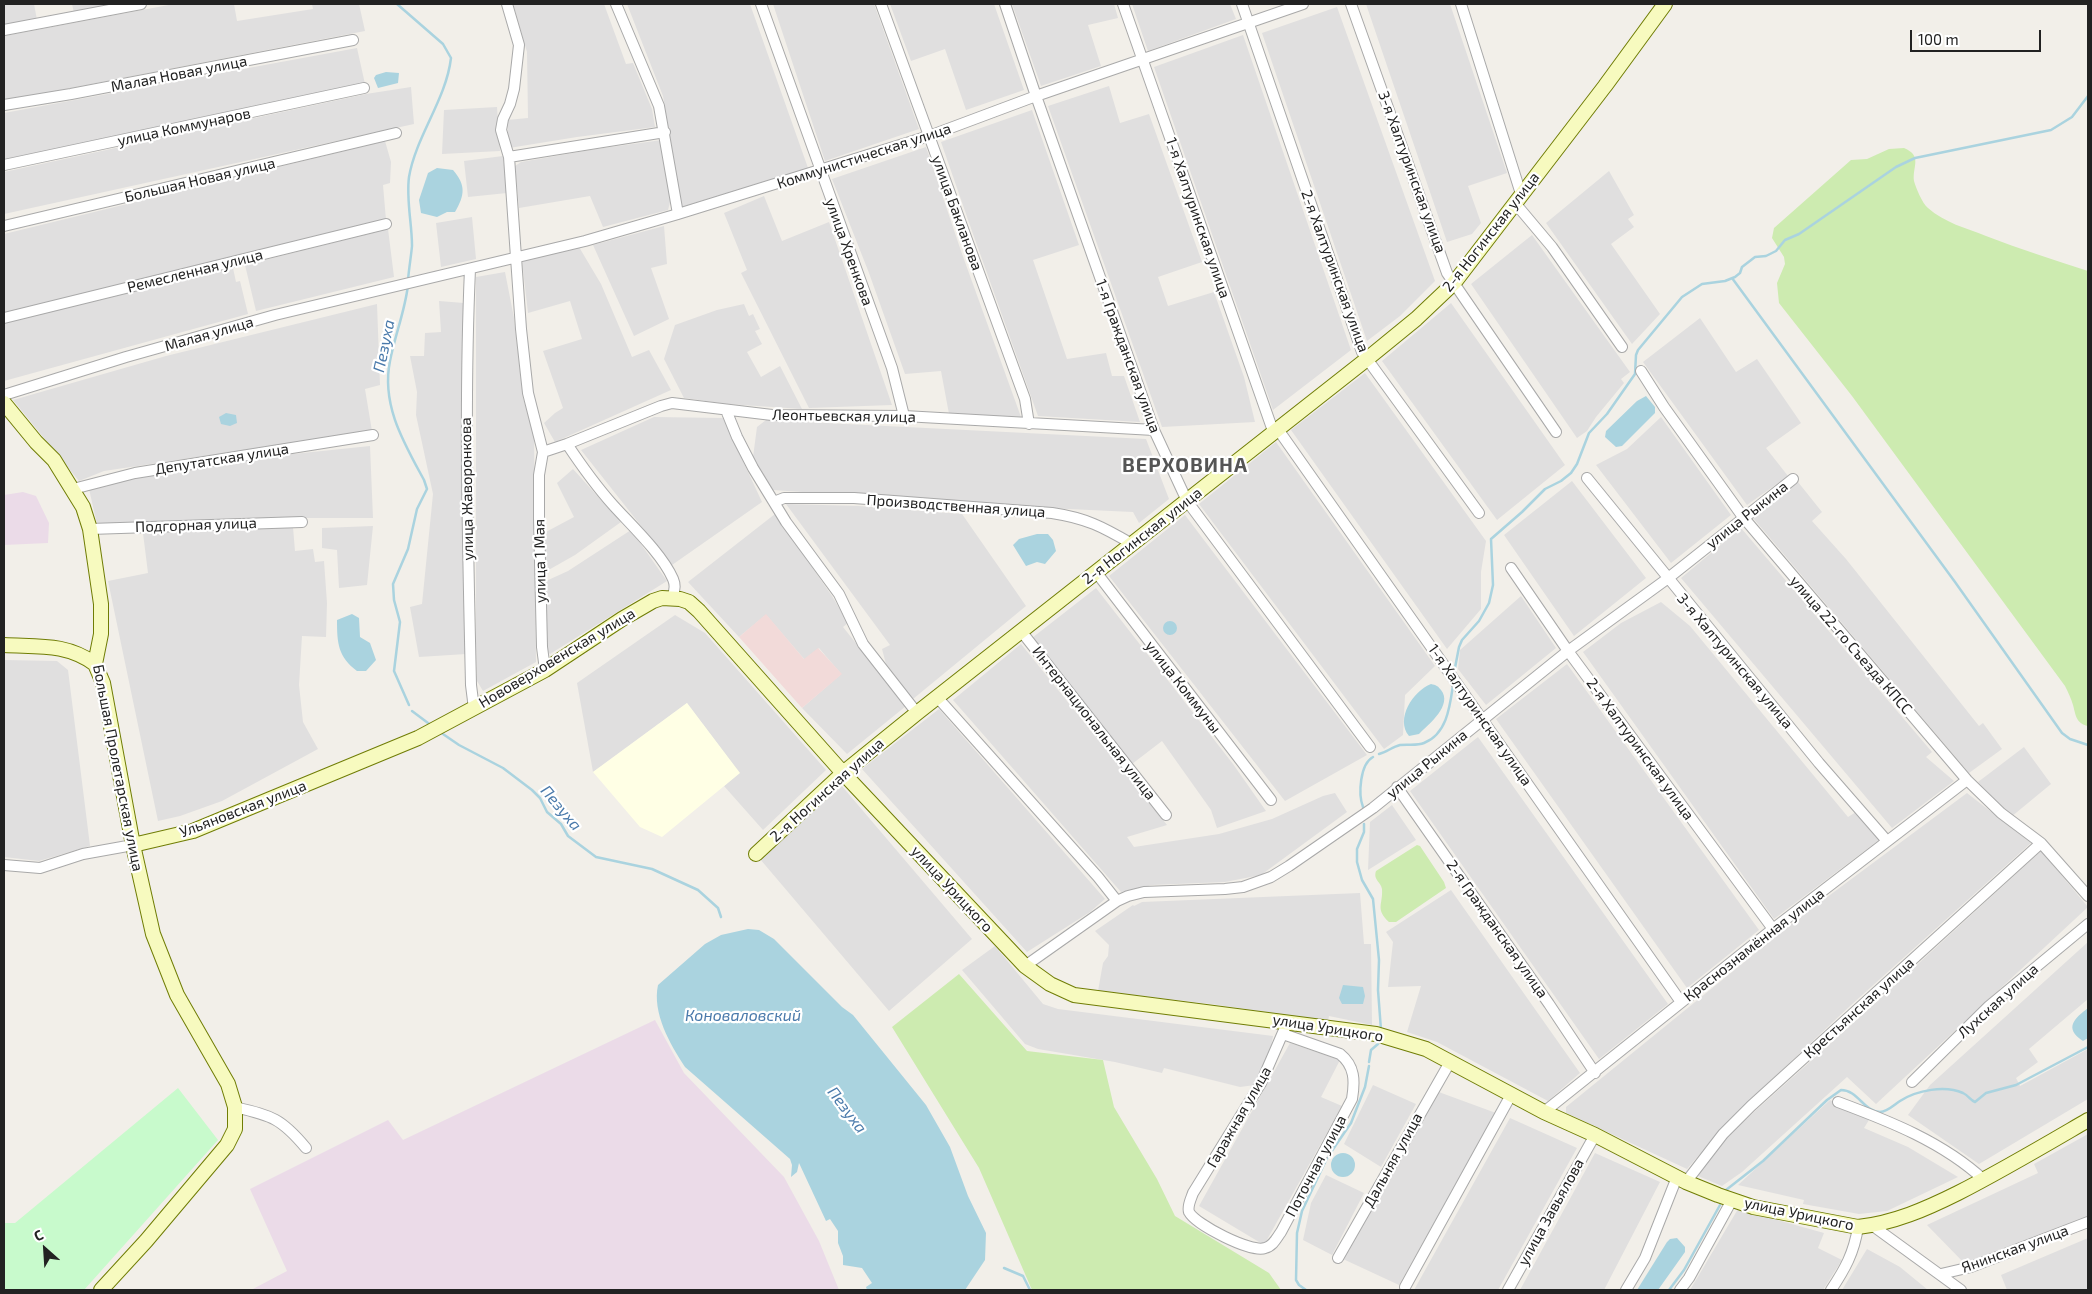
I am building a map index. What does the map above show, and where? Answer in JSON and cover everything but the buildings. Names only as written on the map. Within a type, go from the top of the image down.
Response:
[{"type":"main road","name":"2-я Ногинская улица","points":[[756,854],[843,773],[916,713],[1416,319],[1454,283],[1485,240],[1605,86],[1665,4]]},
{"type":"main road","name":"Большая Пролетарская улица","points":[[4,404],[54,460],[83,507],[90,529],[101,604],[101,634],[95,664],[103,683],[133,845],[153,934],[177,995],[228,1084],[235,1107]]},
{"type":"main road","name":"Нововерховенская улица","points":[[418,738],[545,670],[653,601],[662,598],[672,598]]},
{"type":"main road","name":"улица Урицкого","points":[[672,598],[689,602],[700,611],[843,773],[1025,966],[1050,984],[1074,995],[1285,1028],[1376,1034],[1426,1050],[1544,1112],[1595,1135],[1681,1180],[1753,1207],[1858,1227],[1874,1226],[1918,1213],[1984,1180],[2088,1120]]},
{"type":"main road","points":[[4,645],[58,648],[80,654],[95,664]]},
{"type":"main road","name":"Ульяновская улица","points":[[133,845],[193,831],[418,738]]},
{"type":"main road","points":[[101,1290],[227,1145],[235,1129],[235,1107]]},
{"type":"street","points":[[4,30],[141,4]]},
{"type":"street","points":[[507,4],[519,45],[514,89],[501,130],[509,157],[528,393],[543,452]]},
{"type":"street","points":[[616,4],[652,86],[665,132],[678,214]]},
{"type":"street","name":"улица Хренкова","points":[[761,4],[892,368],[904,416]]},
{"type":"street","name":"улица Бакланова","points":[[881,4],[1025,399],[1029,424]]},
{"type":"street","name":"1-я Гражданская улица","points":[[1006,4],[1036,96],[1154,430],[1187,501],[1370,747]]},
{"type":"street","name":"1-я Халтуринская улица","points":[[1123,4],[1275,430],[1483,718],[1681,1002]]},
{"type":"street","name":"2-я Халтуринская улица","points":[[1242,4],[1362,352],[1385,381],[1479,513]]},
{"type":"street","name":"Коммунистическая улица","points":[[416,281],[585,241],[820,171],[929,136],[1036,96],[1303,4]]},
{"type":"street","name":"3-я Халтуринская улица","points":[[1351,4],[1447,273],[1556,432]]},
{"type":"street","points":[[1461,4],[1518,199],[1622,347]]},
{"type":"street","name":"Малая Новая улица","points":[[4,105],[353,40]]},
{"type":"street","name":"улица Коммунаров","points":[[4,165],[364,88]]},
{"type":"street","points":[[509,157],[665,132]]},
{"type":"street","name":"Большая Новая улица","points":[[4,226],[396,133]]},
{"type":"street","name":"Ремесленная улица","points":[[4,318],[386,224]]},
{"type":"street","name":"улица Жаворонкова","points":[[470,269],[466,400],[466,485],[474,708]]},
{"type":"street","name":"Малая улица","points":[[4,395],[126,357],[275,315],[416,281]]},
{"type":"street","name":"улица 22-го Съезда КПСС","points":[[1641,371],[1664,407],[1743,517],[1967,780],[2001,813],[2041,843],[2088,896]]},
{"type":"street","name":"Леонтьевская улица","points":[[543,452],[666,404],[681,403],[726,410],[772,414],[904,416],[1154,430]]},
{"type":"street","points":[[726,410],[740,444],[786,522],[839,594],[863,644],[916,713]]},
{"type":"street","name":"Депутатская улица","points":[[73,489],[135,472],[373,435]]},
{"type":"street","points":[[567,444],[598,488],[643,537],[670,573],[675,590],[672,598]]},
{"type":"street","name":"улица 1 Мая","points":[[543,452],[539,475],[539,518],[542,647],[545,670]]},
{"type":"street","name":"3-я Халтуринская улица","points":[[1587,478],[1667,579],[1887,841]]},
{"type":"street","name":"улица Рыкина","points":[[1025,966],[1117,901],[1128,896],[1144,892],[1225,889],[1244,886],[1264,880],[1297,861],[1358,819],[1568,651],[1667,579],[1792,480]]},
{"type":"street","name":"Производственная улица","points":[[774,502],[784,498],[854,498],[1052,513],[1076,516],[1101,526],[1132,544]]},
{"type":"street","name":"Подгорная улица","points":[[90,529],[302,522]]},
{"type":"street","name":"2-я Халтуринская улица","points":[[1511,568],[1568,651],[1773,929]]},
{"type":"street","name":"улица Коммуны","points":[[1096,572],[1271,800]]},
{"type":"street","name":"Интернациональная улица","points":[[1021,631],[1166,816]]},
{"type":"street","points":[[937,697],[1098,877],[1117,901]]},
{"type":"street","name":"Краснознамённая улица","points":[[1544,1112],[1773,929],[1967,780]]},
{"type":"street","name":"2-я Гражданская улица","points":[[1396,787],[1550,1004],[1595,1073]]},
{"type":"street","name":"Крестьянская улица","points":[[1626,1290],[1645,1258],[1681,1180],[1723,1134],[1751,1106],[2041,843]]},
{"type":"street","name":"Ульяновская улица","points":[[4,865],[40,868],[83,854],[133,845]]},
{"type":"street","name":"Лухская улица","points":[[1912,1082],[1989,1006],[2088,924]]},
{"type":"street","name":"Поточная улица","points":[[1189,1211],[1222,1237],[1252,1248],[1263,1249],[1272,1244],[1292,1211],[1352,1099],[1355,1082],[1352,1067],[1347,1059],[1285,1028]]},
{"type":"street","name":"Гаражная улица","points":[[1189,1211],[1193,1193],[1261,1083],[1285,1028]]},
{"type":"street","name":"Дальняя улица","points":[[1338,1258],[1450,1062]]},
{"type":"street","points":[[1405,1288],[1511,1095]]},
{"type":"street","points":[[1838,1102],[1888,1121],[1910,1132],[1970,1167],[1984,1180]]},
{"type":"street","points":[[235,1107],[269,1115],[290,1129],[306,1148]]},
{"type":"street","name":"улица Завьялова","points":[[1508,1290],[1595,1135]]},
{"type":"street","points":[[1680,1290],[1689,1278],[1732,1200]]},
{"type":"street","name":"Янинская улица","points":[[1940,1274],[1971,1267],[2088,1222]]},
{"type":"street","points":[[1874,1226],[1962,1290]]},
{"type":"street","points":[[1831,1290],[1844,1271],[1854,1249],[1858,1227]]},
{"type":"shaded area","points":[[4,4],[34,4],[37,20],[4,26]]},
{"type":"shaded area","points":[[72,4],[124,4],[74,13]]},
{"type":"shaded area","points":[[174,4],[234,4],[237,21],[313,9],[312,4],[359,4],[365,31],[4,101],[4,36]]},
{"type":"shaded area","points":[[513,4],[604,4],[626,64],[633,63],[652,109],[655,127],[509,148],[507,120],[528,118],[527,52]]},
{"type":"shaded area","points":[[627,4],[750,4],[808,168],[682,207],[663,96]]},
{"type":"shaded area","points":[[773,4],[874,4],[919,129],[825,161]]},
{"type":"shaded area","points":[[890,4],[994,4],[1024,90],[966,110],[945,49],[911,61]]},
{"type":"shaded area","points":[[1012,4],[1114,4],[1118,18],[1088,25],[1101,66],[1041,86]]},
{"type":"shaded area","points":[[1132,4],[1230,4],[1236,19],[1148,51]]},
{"type":"shaded area","points":[[1366,4],[1450,4],[1507,173],[1468,186],[1481,223],[1472,234],[1447,242]]},
{"type":"shaded area","points":[[1337,7],[1435,281],[1400,316],[1367,341],[1262,33]]},
{"type":"shaded area","points":[[1243,35],[1351,350],[1273,410],[1154,67]]},
{"type":"shaded area","points":[[357,48],[365,84],[4,160],[4,113]]},
{"type":"shaded area","points":[[1109,86],[1120,123],[1149,114],[1202,262],[1158,277],[1168,306],[1214,292],[1244,377],[1255,422],[1162,427],[1048,106]]},
{"type":"shaded area","points":[[411,87],[414,124],[4,214],[4,172],[366,94]]},
{"type":"shaded area","points":[[497,107],[500,151],[442,154],[444,110]]},
{"type":"shaded area","points":[[1032,110],[1079,245],[1033,260],[1067,359],[1106,353],[1112,376],[1124,376],[1140,422],[1038,416],[941,142]]},
{"type":"shaded area","points":[[662,140],[672,195],[668,210],[603,227],[590,196],[519,208],[515,166],[521,162]]},
{"type":"shaded area","points":[[385,141],[391,162],[390,183],[383,185],[386,220],[4,313],[4,234]]},
{"type":"shaded area","points":[[926,147],[961,251],[1021,417],[949,414],[941,371],[905,374],[869,273],[832,179]]},
{"type":"shaded area","points":[[503,156],[507,193],[468,197],[464,161]]},
{"type":"shaded area","points":[[1609,171],[1634,215],[1628,219],[1634,227],[1611,244],[1660,314],[1632,344],[1546,223]]},
{"type":"shaded area","points":[[764,196],[782,241],[829,222],[892,405],[809,408],[741,273],[747,270],[724,213]]},
{"type":"shaded area","points":[[472,217],[476,259],[441,267],[436,223]]},
{"type":"shaded area","points":[[664,226],[667,264],[651,268],[669,319],[634,336],[593,245]]},
{"type":"shaded area","points":[[388,229],[394,277],[256,311],[245,265]]},
{"type":"shaded area","points":[[1532,235],[1630,372],[1621,379],[1624,383],[1587,431],[1577,438],[1471,284]]},
{"type":"shaded area","points":[[579,247],[601,284],[632,357],[649,350],[671,390],[555,442],[544,423],[563,408],[543,351],[582,339],[570,301],[528,313],[522,261]]},
{"type":"shaded area","points":[[233,268],[236,282],[240,281],[248,314],[4,381],[4,323]]},
{"type":"shaded area","points":[[505,272],[514,318],[523,398],[534,430],[536,662],[483,691],[477,681],[476,644],[476,277]]},
{"type":"shaded area","points":[[439,301],[464,303],[466,654],[419,657],[410,607],[422,604],[433,494],[416,415],[417,392],[410,356],[424,356],[425,333],[441,332]]},
{"type":"shaded area","points":[[1451,303],[1565,465],[1497,520],[1382,361]]},
{"type":"shaded area","points":[[377,304],[380,385],[365,389],[372,431],[104,471],[79,481],[13,400],[166,356]]},
{"type":"shaded area","points":[[744,304],[749,316],[753,314],[760,329],[755,331],[762,344],[747,352],[761,377],[780,366],[802,409],[727,404],[684,398],[664,359],[675,325],[717,310]]},
{"type":"shaded area","points":[[1700,318],[1736,372],[1757,359],[1801,423],[1766,448],[1788,476],[1747,505],[1643,362]]},
{"type":"shaded area","points":[[1365,373],[1486,541],[1481,572],[1481,609],[1447,649],[1291,430]]},
{"type":"shaded area","points":[[654,417],[723,418],[762,502],[672,565],[581,450]]},
{"type":"shaded area","points":[[1661,417],[1731,515],[1671,563],[1596,465],[1627,449]]},
{"type":"shaded area","points":[[766,420],[1146,439],[1169,499],[1139,523],[1133,512],[1025,507],[773,490],[753,457],[757,427]]},
{"type":"shaded area","points":[[1276,442],[1435,666],[1405,695],[1403,735],[1384,749],[1199,504]]},
{"type":"shaded area","points":[[370,446],[373,518],[97,524],[89,489],[141,477],[293,454]]},
{"type":"shaded area","points":[[573,469],[621,522],[575,555],[545,572],[544,533],[574,517],[557,483]]},
{"type":"shaded area","points":[[1572,481],[1646,578],[1574,636],[1504,535]]},
{"type":"shaded area","points":[[1798,482],[1822,512],[1812,521],[1846,559],[1979,726],[1983,723],[2002,749],[1969,773],[1753,518]]},
{"type":"shaded area","points":[[23,492],[36,496],[49,523],[48,543],[4,545],[4,495]]},
{"type":"shaded area","points":[[786,504],[859,506],[962,514],[1026,606],[913,699],[886,664],[882,649],[890,645]]},
{"type":"shaded area","points":[[775,514],[832,596],[848,623],[843,627],[906,706],[847,754],[802,708],[841,674],[819,648],[805,660],[766,615],[739,637],[688,582]]},
{"type":"shaded area","points":[[1185,515],[1367,755],[1285,801],[1109,576]]},
{"type":"shaded area","points":[[373,526],[367,585],[339,588],[337,550],[322,548],[322,528]]},
{"type":"shaded area","points":[[293,527],[295,551],[313,549],[315,562],[324,561],[327,603],[326,637],[302,636],[299,685],[303,722],[318,749],[222,801],[180,816],[158,821],[108,581],[148,573],[143,533]]},
{"type":"shaded area","points":[[1741,528],[1932,752],[1926,757],[1954,781],[1892,828],[1681,578]]},
{"type":"shaded area","points":[[631,530],[667,581],[550,654],[546,649],[546,581],[568,571]]},
{"type":"shaded area","points":[[1096,588],[1233,764],[1266,811],[1217,828],[1211,810],[1162,741],[1132,764],[1032,638]]},
{"type":"shaded area","points":[[1521,596],[1556,648],[1486,705],[1458,669],[1460,650]]},
{"type":"shaded area","points":[[1661,602],[1690,626],[1848,817],[1856,812],[1879,840],[1774,919],[1583,652],[1621,623]]},
{"type":"shaded area","points":[[766,614],[804,659],[818,648],[842,674],[802,708],[739,637]]},
{"type":"shaded area","points":[[675,615],[705,633],[826,770],[763,830],[724,786],[739,773],[687,703],[593,772],[577,683]]},
{"type":"shaded area","points":[[1021,644],[1167,825],[1127,837],[1134,847],[1219,834],[1272,819],[1323,796],[1335,793],[1347,812],[1261,875],[1225,882],[1152,885],[1121,892],[953,700]]},
{"type":"shaded area","points":[[4,660],[57,661],[68,670],[90,846],[39,861],[4,857]]},
{"type":"shaded area","points":[[1567,664],[1759,930],[1687,988],[1496,719]]},
{"type":"shaded area","points":[[687,703],[740,773],[662,837],[640,827],[593,772]]},
{"type":"shaded area","points":[[939,709],[1105,899],[1090,912],[1027,952],[862,769]]},
{"type":"shaded area","points":[[1478,737],[1668,1004],[1599,1059],[1410,791]]},
{"type":"shaded area","points":[[2024,747],[2051,784],[2011,817],[1978,782]]},
{"type":"shaded area","points":[[841,785],[972,939],[889,1011],[760,859]]},
{"type":"shaded area","points":[[1967,793],[2031,843],[1850,1006],[1731,1118],[1687,1169],[1566,1113],[1566,1107],[1791,924]]},
{"type":"shaded area","points":[[1392,805],[1416,840],[1368,870],[1370,822]]},
{"type":"shaded area","points":[[2041,851],[2088,907],[1876,1104],[1847,1077],[1742,1172],[1722,1186],[1698,1176],[1725,1138]]},
{"type":"shaded area","points":[[1451,890],[1580,1073],[1548,1101],[1437,1042],[1407,1032],[1421,986],[1388,987],[1393,942],[1386,932]]},
{"type":"shaded area","points":[[1360,893],[1364,944],[1371,944],[1372,1025],[1329,1016],[1328,1021],[1211,1004],[1098,991],[1103,963],[1108,956],[1109,945],[1095,931],[1133,905],[1142,902]]},
{"type":"shaded area","points":[[2088,942],[2088,999],[2029,1049],[2038,1062],[2016,1078],[2020,1086],[2088,1049],[2088,1099],[1979,1164],[1908,1115],[1930,1085]]},
{"type":"shaded area","points":[[995,946],[1043,1004],[1058,1009],[1273,1036],[1270,1054],[1255,1085],[1240,1087],[1164,1068],[1162,1073],[1115,1062],[1038,1049],[1025,1044],[962,970]]},
{"type":"shaded area","points":[[655,1020],[684,1073],[784,1177],[819,1241],[839,1290],[251,1290],[287,1271],[250,1189],[388,1120],[403,1140]]},
{"type":"shaded area","points":[[1290,1043],[1340,1060],[1321,1097],[1342,1106],[1264,1245],[1199,1206]]},
{"type":"shaded area","points":[[1373,1085],[1416,1104],[1381,1167],[1344,1144]]},
{"type":"shaded area","points":[[1436,1091],[1496,1113],[1399,1285],[1343,1259]]},
{"type":"shaded area","points":[[1830,1100],[1869,1120],[1864,1128],[1908,1147],[1958,1177],[1887,1211],[1859,1214],[1803,1204],[1804,1200],[1738,1185]]},
{"type":"shaded area","points":[[1510,1118],[1577,1148],[1498,1290],[1414,1290]]},
{"type":"shaded area","points":[[2088,1134],[2088,1219],[1965,1264],[1927,1225],[2038,1173],[2034,1164]]},
{"type":"shaded area","points":[[1595,1153],[1660,1182],[1604,1290],[1520,1290]]},
{"type":"shaded area","points":[[1326,1175],[1364,1193],[1332,1255],[1303,1240],[1311,1203]]},
{"type":"shaded area","points":[[1738,1209],[1824,1233],[1818,1248],[1842,1260],[1823,1290],[1690,1290]]},
{"type":"shaded area","points":[[2088,1238],[2088,1290],[2007,1290],[2001,1275]]},
{"type":"shaded area","points":[[1867,1249],[1900,1267],[1928,1290],[1842,1290]]},
{"type":"green space","points":[[1904,148],[1910,151],[1915,158],[1914,181],[1919,195],[1926,206],[1935,213],[1963,228],[2088,271],[2088,726],[2081,723],[2077,718],[2065,686],[1852,396],[1779,303],[1777,283],[1785,264],[1784,257],[1772,238],[1774,228],[1851,160],[1867,159],[1889,149]]},
{"type":"green space","points":[[1417,845],[1420,846],[1446,888],[1396,922],[1389,922],[1382,914],[1382,889],[1376,879],[1376,871]]},
{"type":"green space","points":[[959,974],[1027,1051],[1103,1060],[1114,1107],[1157,1179],[1175,1216],[1269,1273],[1281,1290],[1032,1290],[979,1168],[892,1027]]},
{"type":"green space","points":[[178,1088],[218,1140],[84,1290],[4,1290],[4,1223],[15,1223]]},
{"type":"water","points":[[386,72],[399,73],[398,83],[378,88],[374,78],[376,75]]},
{"type":"water","points":[[437,168],[453,170],[460,180],[463,190],[461,200],[455,212],[447,212],[437,217],[421,213],[419,200],[428,173]]},
{"type":"water","points":[[1646,396],[1655,407],[1655,413],[1622,446],[1616,447],[1605,437],[1606,431],[1637,401]]},
{"type":"water","points":[[226,413],[236,415],[237,423],[230,426],[221,424],[219,417]]},
{"type":"water","points":[[1037,534],[1048,534],[1053,540],[1056,551],[1045,564],[1037,562],[1026,566],[1013,545],[1019,539]]},
{"type":"water","points":[[352,614],[359,618],[360,637],[370,643],[376,660],[366,671],[357,671],[351,666],[342,655],[338,643],[337,620]]},
{"type":"water","points":[[1167,621],[1173,621],[1177,628],[1173,635],[1167,635],[1163,631],[1163,625]]},
{"type":"water","points":[[1431,684],[1436,685],[1444,696],[1442,708],[1434,720],[1419,734],[1409,736],[1404,722],[1408,706],[1418,693]]},
{"type":"water","name":"Коноваловский","points":[[748,929],[759,930],[774,939],[842,1007],[853,1015],[926,1105],[950,1147],[968,1196],[986,1233],[985,1260],[965,1290],[867,1290],[866,1287],[872,1283],[862,1268],[843,1265],[843,1256],[838,1243],[838,1231],[830,1219],[826,1221],[799,1163],[797,1172],[791,1177],[792,1165],[790,1159],[685,1067],[679,1058],[668,1038],[660,1017],[657,996],[658,985],[705,944],[721,935]]},
{"type":"water","points":[[1343,985],[1363,987],[1365,996],[1363,1004],[1342,1004],[1339,998]]},
{"type":"water","points":[[2088,1008],[2088,1038],[2083,1041],[2077,1036],[2072,1027],[2075,1019]]},
{"type":"water","points":[[1343,1153],[1348,1154],[1354,1160],[1354,1170],[1348,1176],[1343,1177],[1338,1176],[1332,1170],[1331,1165],[1332,1160],[1338,1154]]},
{"type":"water","points":[[1677,1238],[1685,1247],[1685,1252],[1658,1290],[1637,1290],[1667,1242],[1670,1239]]},
{"type":"waterway","name":"Пезуха","points":[[397,4],[443,44],[451,58],[443,89],[418,147],[409,177],[408,194],[412,246],[408,280]]},
{"type":"waterway","points":[[1454,673],[1462,640],[1479,621],[1489,603],[1493,585],[1491,539],[1545,489],[1561,481],[1571,473],[1577,464],[1589,433],[1607,414],[1635,374],[1638,350],[1682,297],[1702,284],[1725,281],[1735,277],[1740,273],[1742,267],[1755,257],[1766,256],[1776,251],[1785,240],[1799,234],[1896,167],[1915,158],[2051,130],[2072,117],[2088,96]]},
{"type":"waterway","points":[[1732,278],[1955,582],[2062,733],[2070,739],[2088,745]]},
{"type":"waterway","name":"Пезуха","points":[[408,285],[405,304],[392,351],[388,377],[389,393],[396,423],[427,489],[417,509],[408,549],[393,584],[394,600],[400,622],[394,671],[409,705]]},
{"type":"waterway","points":[[1379,754],[1400,745],[1421,744],[1432,739],[1438,733],[1446,718],[1453,685]]},
{"type":"waterway","name":"Пезуха","points":[[412,711],[432,726]]},
{"type":"waterway","name":"Пезуха","points":[[440,732],[459,745],[503,768],[532,790],[540,798],[547,812],[561,824],[568,836],[596,857],[652,869],[698,890],[718,908],[721,917]]},
{"type":"waterway","points":[[1363,807],[1361,801],[1361,780],[1365,766],[1373,757]]},
{"type":"waterway","points":[[1364,824],[1364,832],[1357,849],[1357,862],[1362,880],[1373,899],[1379,960],[1378,990],[1381,1030]]},
{"type":"waterway","points":[[1369,1062],[1371,1050],[1378,1044]]},
{"type":"waterway","points":[[1726,1190],[1763,1161],[1827,1100],[1841,1090],[1852,1093],[1870,1109],[1880,1112],[1888,1110],[1914,1094],[1940,1089],[1948,1089],[1965,1094],[1975,1102],[1986,1093],[2016,1085],[2088,1047]]},
{"type":"waterway","points":[[1306,1290],[1296,1280],[1297,1233],[1302,1211],[1327,1158],[1351,1123],[1365,1087],[1369,1066]]},
{"type":"waterway","points":[[1669,1290],[1684,1270],[1720,1205]]},
{"type":"waterway","name":"Пезуха","points":[[1004,1268],[1023,1276],[1030,1290]]},
{"type":"district","name":"ВЕРХОВИНА","points":[[1185,465]]}]
